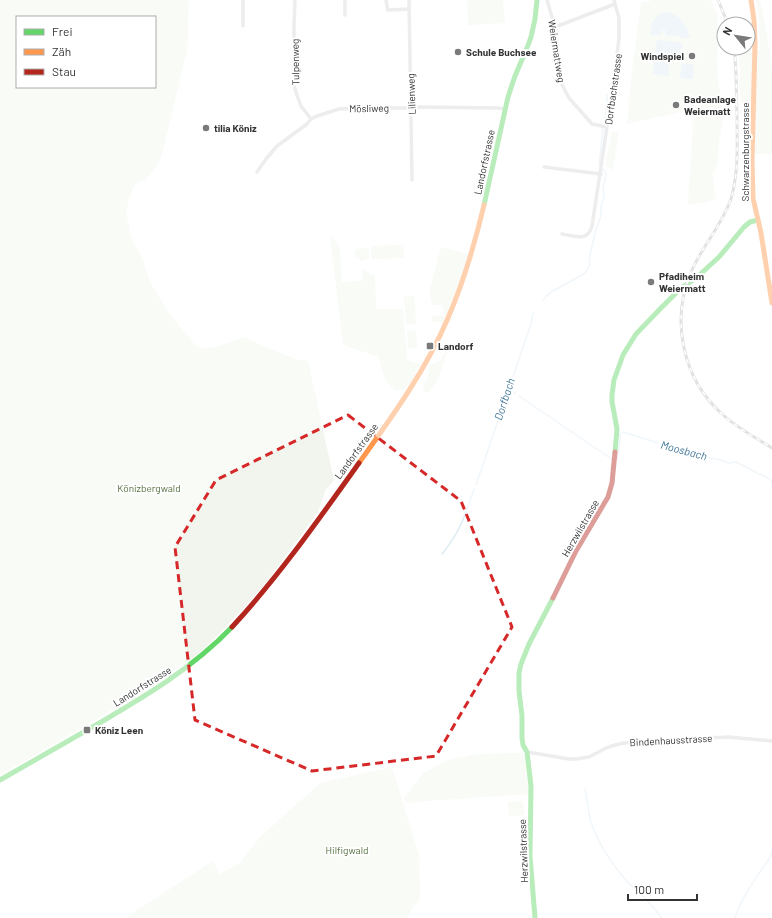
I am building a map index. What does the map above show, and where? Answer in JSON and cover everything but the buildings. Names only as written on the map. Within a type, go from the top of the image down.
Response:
[{"type":"street","points":[[242,0],[243,26]]},
{"type":"street","name":"Tulpenweg","points":[[295,0],[294,86],[301,106],[311,119]]},
{"type":"street","points":[[345,15],[346,0]]},
{"type":"street","points":[[386,0],[388,10],[409,8]]},
{"type":"street","name":"Lilienweg","points":[[409,0],[412,180]]},
{"type":"street","name":"Landorfstrasse","points":[[0,780],[130,705],[184,669],[211,647],[230,629],[261,594],[404,399],[422,370],[444,328],[463,281],[490,182],[512,81],[531,37],[537,0]]},
{"type":"street","name":"Weiermattweg","points":[[547,0],[555,27],[560,83],[570,98],[592,124],[608,127]]},
{"type":"street","name":"Schwarzenburgstrasse","points":[[751,0],[755,43],[752,161],[753,201],[761,233],[772,303]]},
{"type":"street","name":"Dorfbachstrasse","points":[[555,27],[615,2],[619,18],[619,39],[608,127],[591,231],[588,235],[583,237],[562,234]]},
{"type":"street","name":"Mösliweg","points":[[257,172],[277,146],[307,124],[311,119],[332,111],[348,108],[419,107],[505,109]]},
{"type":"street","points":[[544,167],[600,174]]},
{"type":"street","name":"Herzwilstrasse","points":[[535,918],[530,856],[531,786],[527,752],[523,745],[522,738],[522,716],[519,687],[519,673],[521,664],[571,560],[604,505],[610,490],[613,477],[617,429],[612,395],[614,380],[619,364],[629,345],[636,334],[660,308],[681,288],[695,279],[706,269],[744,227],[750,222],[758,220]]},
{"type":"street","name":"Bindenhausstrasse","points":[[527,752],[576,759],[589,757],[615,745],[643,741],[728,737],[772,741]]},
{"type":"highlighted area","points":[[348,415],[461,501],[512,627],[436,756],[312,771],[195,720],[175,547],[216,480]]},
{"type":"green space","name":"Könizbergwald","points":[[0,0],[189,0],[187,50],[161,158],[156,167],[145,180],[135,184],[126,212],[131,238],[143,260],[150,282],[169,313],[196,346],[202,349],[219,346],[243,337],[295,359],[308,361],[334,480],[325,491],[318,512],[265,584],[206,647],[185,664],[84,727],[0,775]]},
{"type":"green space","points":[[467,0],[503,0],[505,23],[468,25]]},
{"type":"green space","name":"Badeanlage Weiermatt","points":[[651,0],[711,0],[717,15],[716,56],[723,119],[718,147],[718,163],[713,174],[715,200],[688,204],[694,109],[627,124],[641,3]]},
{"type":"green space","points":[[756,0],[760,0],[772,68],[772,154],[748,154],[750,130],[743,127],[743,121],[739,111],[742,109],[739,84],[741,71],[739,56],[756,56],[756,50],[760,50],[759,19]]},
{"type":"green space","points":[[612,132],[619,132],[613,170],[605,165]]},
{"type":"green space","points":[[330,235],[340,247],[342,282],[362,281],[363,268],[370,274],[375,275],[376,309],[403,309],[407,360],[421,364],[407,389],[396,391],[391,387],[384,376],[379,357],[343,344]]},
{"type":"green space","points":[[403,245],[404,258],[372,259],[371,246]]},
{"type":"green space","points":[[441,247],[468,254],[460,281],[443,322],[432,322],[432,317],[444,315],[443,305],[432,305],[430,297],[430,289]]},
{"type":"green space","points":[[369,248],[369,259],[361,261],[354,255],[355,249]]},
{"type":"green space","points":[[414,295],[416,324],[406,324],[404,297]]},
{"type":"green space","points":[[416,330],[417,348],[408,348],[407,331]]},
{"type":"green space","points":[[447,349],[448,350],[438,380],[429,392],[424,392],[423,383],[427,380],[430,365],[440,361]]},
{"type":"green space","points":[[522,753],[525,757],[527,774],[524,775],[528,777],[529,794],[406,803],[404,798],[424,773],[448,760],[477,754]]},
{"type":"green space","name":"Hilfigwald","points":[[392,767],[419,855],[420,898],[406,918],[125,918],[213,861],[219,874],[239,864],[259,838],[320,783]]},
{"type":"green space","points":[[523,801],[524,815],[509,816],[508,802]]},
{"type":"shaded area","points":[[662,13],[672,14],[680,19],[686,27],[690,37],[681,38],[677,35],[672,36],[670,33],[670,35],[667,36],[665,33],[667,31],[663,30],[661,35],[650,35],[653,22],[656,17]]},
{"type":"shaded area","points":[[657,40],[682,43],[682,48],[679,55],[680,60],[670,59],[668,71],[669,76],[653,74]]},
{"type":"shaded area","points":[[682,63],[694,65],[693,79],[680,78]]},
{"type":"waterway","name":"Dorfbach","points":[[599,165],[607,94]]},
{"type":"waterway","name":"Dorfbach","points":[[543,300],[551,292],[584,274],[590,265],[589,259],[596,229],[601,216],[601,206],[604,197],[603,185],[606,174],[603,169]]},
{"type":"waterway","name":"Dorfbach","points":[[476,485],[531,324],[533,313]]},
{"type":"waterway","name":"Moosbach","points":[[509,389],[516,394]]},
{"type":"waterway","name":"Moosbach","points":[[519,396],[613,460]]},
{"type":"waterway","name":"Moosbach","points":[[617,460],[620,434],[623,432],[686,452],[729,463],[736,462],[772,481]]},
{"type":"waterway","name":"Dorfbach","points":[[442,554],[461,523],[474,489]]},
{"type":"waterway","points":[[585,789],[590,819],[596,835],[605,851],[628,882],[646,899],[662,918]]},
{"type":"waterway","points":[[735,918],[745,895],[772,853]]},
{"type":"railway","points":[[718,0],[725,16]]},
{"type":"railway","points":[[735,56],[737,146],[734,188],[723,218],[701,252],[692,270],[685,289],[681,328],[689,366],[697,383],[708,399],[734,424],[772,448]]},
{"type":"traffic: fast","points":[[484,205],[508,97],[531,37],[537,0]]},
{"type":"traffic: fast","points":[[615,452],[617,429],[612,395],[614,380],[623,355],[636,334],[661,308],[681,288],[695,279],[719,257],[744,227],[750,222],[758,220]]},
{"type":"traffic: fast","points":[[535,918],[530,856],[531,786],[527,752],[523,745],[522,738],[519,673],[529,644],[553,598]]},
{"type":"traffic: fast","points":[[0,780],[132,704],[167,681],[201,656],[232,627]]},
{"type":"traffic: slow","points":[[751,0],[755,43],[752,161],[753,198],[761,233],[772,303]]},
{"type":"traffic: slow","points":[[359,463],[408,393],[439,337],[454,304],[464,276],[484,205]]},
{"type":"traffic: jam","points":[[553,598],[576,551],[608,497],[612,483],[615,452]]},
{"type":"traffic: jam","points":[[232,627],[266,588],[314,526],[359,463]]},
{"type":"place","name":"Schule Buchsee","points":[[458,52]]},
{"type":"place","name":"Windspiel","points":[[692,56]]},
{"type":"place","name":"Badeanlage Weiermatt","points":[[676,105]]},
{"type":"place","name":"tilia Köniz","points":[[206,128]]},
{"type":"place","name":"Pfadiheim Weiermatt","points":[[651,282]]},
{"type":"place","name":"Landorf","points":[[430,346]]},
{"type":"place","name":"Köniz Leen","points":[[87,730]]}]
